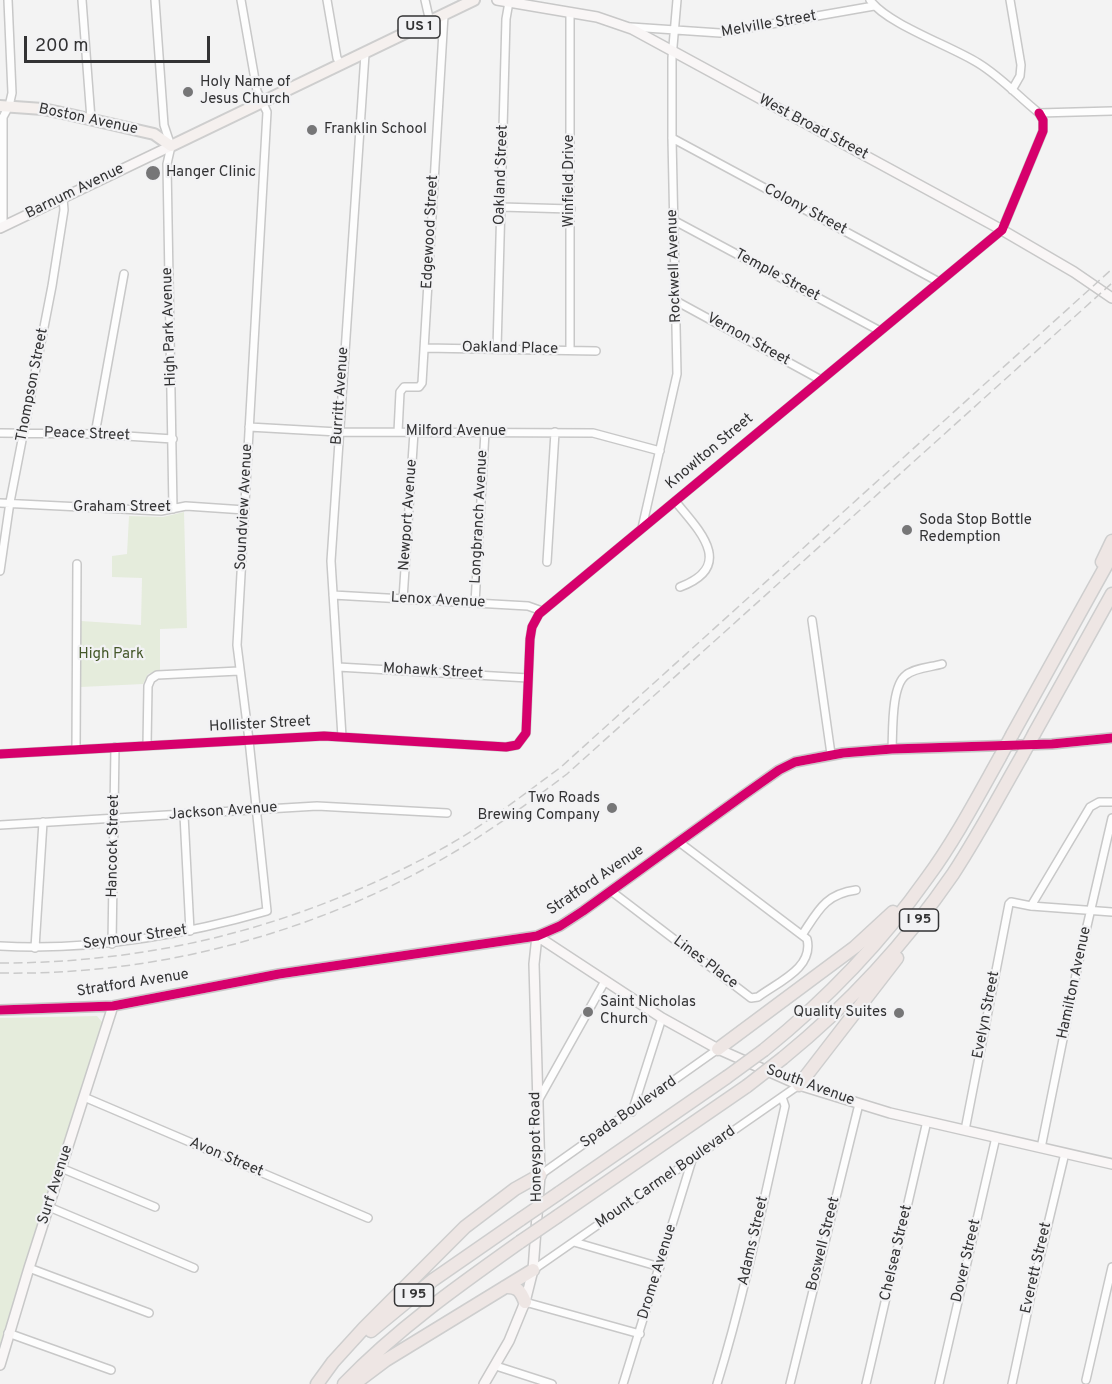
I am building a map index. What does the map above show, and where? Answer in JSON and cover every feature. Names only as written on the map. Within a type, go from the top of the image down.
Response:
[{"type":"highway","points":[[1066,638],[1112,541]]},
{"type":"highway","name":"I 95","points":[[317,1384],[360,1341],[433,1280],[764,1050],[821,1001],[870,951],[941,857],[1112,555]]},
{"type":"highway","name":"I 95","points":[[344,1384],[387,1342],[423,1312],[520,1242],[747,1086],[783,1058],[831,1017],[881,966],[927,911],[954,872],[1022,756],[1112,594]]},
{"type":"highway","points":[[1079,653],[1112,604]]},
{"type":"highway","points":[[718,1049],[874,931],[941,857]]},
{"type":"highway","points":[[798,1085],[925,921],[954,872]]},
{"type":"highway","points":[[317,1384],[333,1362],[364,1328],[465,1227],[515,1189],[540,1175]]},
{"type":"highway","points":[[354,1384],[386,1360],[533,1270]]},
{"type":"highway","points":[[505,1287],[518,1289],[525,1302]]},
{"type":"main road","name":"Barnum Avenue","points":[[2,227],[474,0]]},
{"type":"main road","name":"West Broad Street","points":[[497,0],[609,20],[627,27],[1002,230],[1074,272],[1112,298]]},
{"type":"main road","name":"Boston Avenue","points":[[5,106],[43,109],[154,134],[171,146]]},
{"type":"main road","name":"Stratford Avenue","points":[[0,1010],[113,1006],[279,974],[537,936],[567,921],[779,770],[795,762],[831,754],[892,749],[1052,744],[1112,738]]},
{"type":"main road","name":"South Avenue","points":[[537,936],[662,1018],[718,1049],[798,1085],[859,1104],[1112,1164]]},
{"type":"main road","name":"Honeyspot Road","points":[[484,1384],[509,1341],[525,1302],[533,1270],[540,1175],[534,956],[537,936]]},
{"type":"main road","name":"Surf Avenue","points":[[0,1365],[8,1332],[113,1006]]},
{"type":"street","points":[[2,227],[3,117],[13,88],[8,0]]},
{"type":"street","points":[[82,0],[91,119]]},
{"type":"street","points":[[155,0],[164,125],[171,146]]},
{"type":"street","name":"Soundview Avenue","points":[[241,0],[257,90],[267,112],[237,645],[267,911]]},
{"type":"street","points":[[327,0],[340,65]]},
{"type":"street","points":[[426,0],[430,22]]},
{"type":"street","name":"Rockwell Avenue","points":[[642,528],[676,384],[672,51],[677,0]]},
{"type":"street","points":[[1010,0],[1021,65],[1020,76],[1012,90]]},
{"type":"street","name":"Oakland Street","points":[[497,349],[506,19],[509,2]]},
{"type":"street","points":[[872,3],[892,18],[977,62],[1039,113],[1043,123],[1043,132],[1002,230]]},
{"type":"street","name":"Melville Street","points":[[627,27],[720,33],[872,3]]},
{"type":"street","name":"Winfield Drive","points":[[570,12],[570,350]]},
{"type":"street","name":"Edgewood Street","points":[[398,432],[400,392],[404,387],[421,385],[444,15]]},
{"type":"street","name":"Burritt Avenue","points":[[342,737],[331,561],[364,54]]},
{"type":"street","points":[[1039,113],[1112,111]]},
{"type":"street","name":"Colony Street","points":[[672,138],[939,282]]},
{"type":"street","name":"High Park Avenue","points":[[171,146],[167,164],[173,509]]},
{"type":"street","name":"Thompson Street","points":[[0,571],[10,502],[52,286],[64,210],[63,198]]},
{"type":"street","points":[[501,207],[571,208]]},
{"type":"street","name":"Temple Street","points":[[673,220],[880,331]]},
{"type":"street","name":"Knowlton Street","points":[[520,742],[526,729],[531,631],[542,611],[1002,230]]},
{"type":"street","points":[[95,434],[124,274]]},
{"type":"street","name":"Vernon Street","points":[[676,301],[820,380]]},
{"type":"street","name":"Oakland Place","points":[[424,348],[596,351]]},
{"type":"street","name":"Milford Avenue","points":[[249,427],[338,432],[593,433],[660,451]]},
{"type":"street","name":"Newport Avenue","points":[[403,599],[414,432]]},
{"type":"street","name":"Longbranch Avenue","points":[[475,603],[485,432]]},
{"type":"street","points":[[547,562],[555,432]]},
{"type":"street","name":"Peace Street","points":[[0,433],[95,434],[173,439]]},
{"type":"street","points":[[675,501],[701,532],[708,544],[710,555],[706,567],[697,579],[680,586]]},
{"type":"street","name":"Graham Street","points":[[0,503],[161,511],[186,506],[245,510]]},
{"type":"street","points":[[76,750],[78,564]]},
{"type":"street","name":"Lenox Avenue","points":[[333,595],[528,606],[542,611]]},
{"type":"street","points":[[812,620],[831,754]]},
{"type":"street","points":[[892,749],[896,692],[899,682],[907,674],[942,664]]},
{"type":"street","name":"Mohawk Street","points":[[338,667],[528,678]]},
{"type":"street","points":[[147,746],[148,686],[151,679],[157,675],[239,671]]},
{"type":"street","name":"Hollister Street","points":[[0,754],[305,737],[342,737],[506,747],[520,742]]},
{"type":"street","name":"Hancock Street","points":[[112,944],[115,747]]},
{"type":"street","points":[[1112,802],[1099,802],[1090,807],[1031,906],[1112,912]]},
{"type":"street","name":"Jackson Avenue","points":[[0,825],[317,806],[447,813]]},
{"type":"street","points":[[184,815],[190,931]]},
{"type":"street","name":"Hamilton Avenue","points":[[1041,1148],[1089,912],[1112,819]]},
{"type":"street","points":[[35,948],[43,822]]},
{"type":"street","points":[[679,842],[802,935],[831,896],[842,891],[856,890]]},
{"type":"street","name":"Lines Place","points":[[611,891],[752,998],[758,997],[803,965],[808,955],[808,946],[807,939],[802,935]]},
{"type":"street","name":"Evelyn Street","points":[[965,1130],[987,1011],[1011,902],[1031,906]]},
{"type":"street","name":"Seymour Street","points":[[0,946],[35,948],[112,944],[190,931],[267,911]]},
{"type":"street","points":[[537,1102],[605,981]]},
{"type":"street","points":[[632,1112],[662,1018]]},
{"type":"street","name":"Spada Boulevard","points":[[540,1175],[718,1049]]},
{"type":"street","name":"Mount Carmel Boulevard","points":[[533,1270],[798,1085]]},
{"type":"street","name":"Avon Street","points":[[84,1097],[368,1218]]},
{"type":"street","name":"Adams Street","points":[[717,1384],[731,1340],[768,1182],[784,1106],[782,1097]]},
{"type":"street","name":"Boswell Street","points":[[790,1384],[859,1104]]},
{"type":"street","name":"Chelsea Street","points":[[866,1384],[927,1121]]},
{"type":"street","name":"Dover Street","points":[[939,1384],[996,1137]]},
{"type":"street","name":"Everett Street","points":[[1012,1384],[1030,1295],[1065,1153]]},
{"type":"street","name":"Drome Avenue","points":[[623,1384],[692,1160]]},
{"type":"street","points":[[61,1168],[155,1207]]},
{"type":"street","points":[[48,1207],[194,1268]]},
{"type":"street","points":[[574,1242],[660,1267]]},
{"type":"street","points":[[1086,1380],[1112,1267]]},
{"type":"street","points":[[29,1268],[149,1313]]},
{"type":"street","points":[[525,1302],[640,1334]]},
{"type":"street","points":[[8,1332],[111,1370]]},
{"type":"street","points":[[496,1366],[552,1384]]},
{"type":"green space","name":"High Park","points":[[184,512],[187,628],[160,629],[160,670],[148,674],[143,684],[81,687],[81,621],[141,625],[142,578],[112,577],[112,556],[127,554],[129,516],[163,517]]},
{"type":"green space","points":[[97,1016],[103,1023],[0,1345],[0,1018]]},
{"type":"railway","points":[[0,963],[117,956],[174,947],[230,934],[285,918],[339,898],[392,874],[460,838],[561,767],[1112,269]]},
{"type":"railway","points":[[0,973],[59,972],[118,967],[234,944],[290,927],[346,906],[399,882],[466,845],[511,816],[567,774],[1112,283]]},
{"type":"cycle path","points":[[0,754],[324,736],[506,747],[517,745],[526,733],[530,639],[532,627],[539,614],[1002,230],[1043,131],[1043,120],[1039,113]]},
{"type":"cycle path","points":[[0,1010],[113,1006],[279,974],[537,936],[560,926],[583,911],[779,770],[795,762],[843,753],[892,749],[1052,744],[1112,738]]},
{"type":"place","name":"Holy Name of Jesus Church","points":[[188,92]]},
{"type":"place","name":"Franklin School","points":[[312,130]]},
{"type":"place","name":"Hanger Clinic","points":[[153,173]]},
{"type":"place","name":"Soda Stop Bottle Redemption","points":[[907,530]]},
{"type":"place","name":"Two Roads Brewing Company","points":[[612,808]]},
{"type":"place","name":"Saint Nicholas Church","points":[[588,1012]]},
{"type":"place","name":"Quality Suites","points":[[899,1013]]}]
